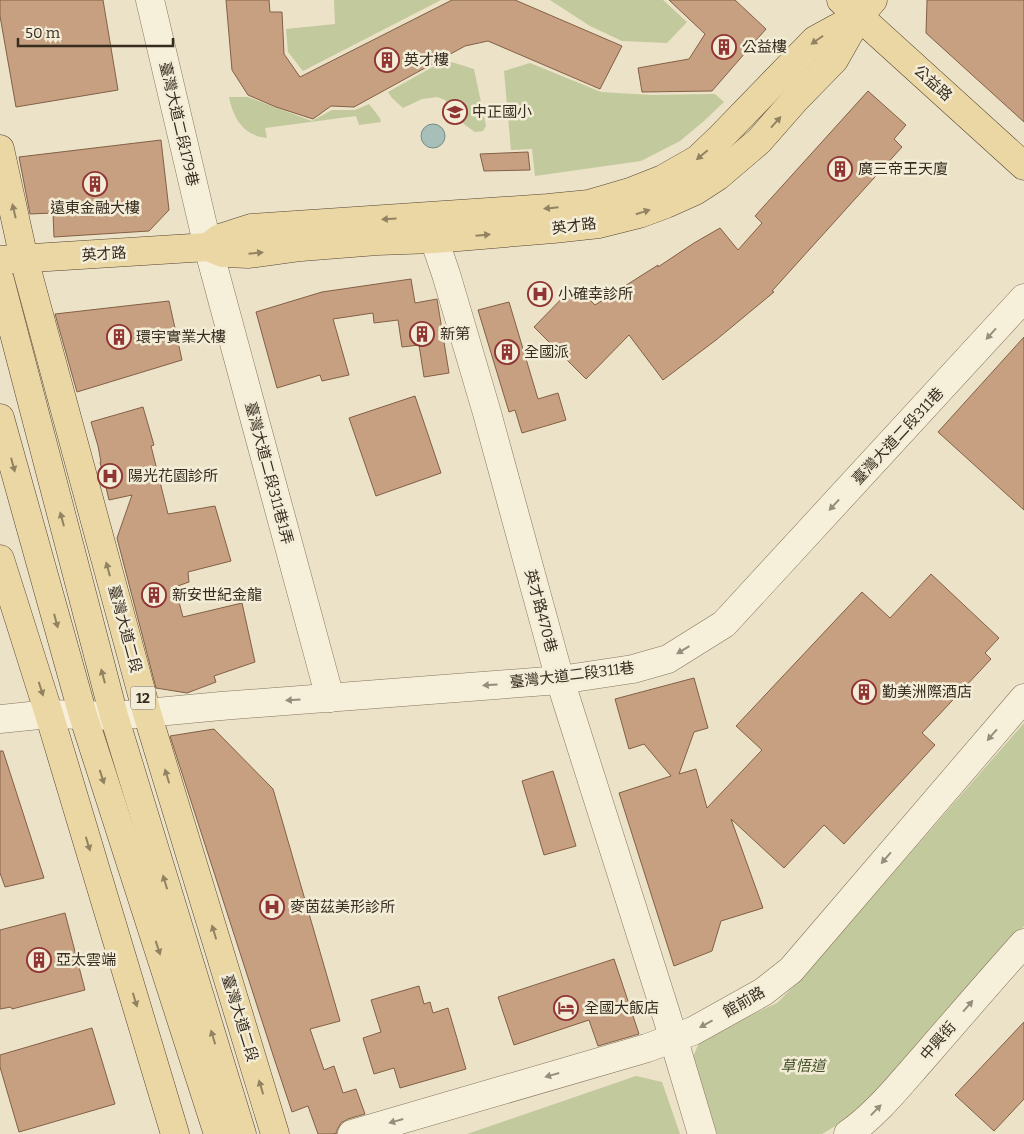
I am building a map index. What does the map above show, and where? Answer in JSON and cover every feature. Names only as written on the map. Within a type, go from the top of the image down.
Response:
[{"type":"main road","name":"英才路","points":[[208,247],[220,238],[251,228],[589,204],[663,180],[698,159],[720,139],[815,40],[858,5]]},
{"type":"main road","name":"英才路","points":[[12,259],[208,247],[223,254],[249,254],[301,247],[434,239],[599,224],[639,214],[695,191],[718,176],[759,141],[834,60],[858,5]]},
{"type":"main road","name":"公益路","points":[[858,5],[1024,166]]},
{"type":"main road","name":"臺灣大道二段","points":[[0,149],[12,259],[275,1134]]},
{"type":"main road","name":"12","points":[[0,280],[114,716],[242,1134]]},
{"type":"main road","points":[[0,418],[82,715],[218,1134]]},
{"type":"main road","points":[[0,559],[49,714],[175,1134]]},
{"type":"street","name":"臺灣大道二段179巷","points":[[150,0],[208,247]]},
{"type":"street","name":"英才路470巷","points":[[434,239],[487,413],[560,680],[702,1134]]},
{"type":"street","name":"臺灣大道二段311巷1弄","points":[[208,247],[330,698]]},
{"type":"street","name":"臺灣大道二段311巷","points":[[0,719],[49,714],[114,716],[560,680],[633,669],[668,659],[724,624],[1024,298]]},
{"type":"street","name":"館前路","points":[[352,1134],[647,1048],[693,1030],[762,992],[791,970],[1024,698]]},
{"type":"street","name":"中興街","points":[[848,1134],[858,1127],[902,1083],[1024,944]]},
{"type":"green space","points":[[334,0],[441,0],[303,71],[288,52],[286,29],[335,24]]},
{"type":"green space","points":[[550,0],[663,0],[687,22],[667,43],[622,41],[590,26]]},
{"type":"green space","points":[[445,60],[474,69],[486,126],[483,131],[475,132],[465,125],[445,100],[437,97],[422,99],[403,108],[388,92]]},
{"type":"green space","points":[[530,63],[601,92],[651,95],[715,94],[724,102],[680,141],[641,161],[535,176],[532,149],[511,150],[504,71]]},
{"type":"green space","points":[[229,97],[248,97],[312,121],[332,110],[355,110],[369,104],[381,122],[359,125],[356,116],[265,128],[267,138],[258,136],[245,129],[234,114]]},
{"type":"green space","name":"草悟道","points":[[1024,723],[1024,926],[874,1097],[842,1122],[822,1134],[717,1134],[693,1057],[701,1038],[777,1003],[797,983]]},
{"type":"green space","points":[[636,1076],[662,1082],[680,1134],[467,1134]]},
{"type":"water","points":[[433,124],[441,128],[445,136],[441,144],[433,148],[425,144],[421,136],[425,128]]},
{"type":"building","points":[[0,0],[103,0],[118,90],[16,107],[0,16]]},
{"type":"building","name":"英才樓","points":[[226,0],[269,0],[270,12],[282,12],[284,54],[300,77],[452,0],[515,0],[622,46],[600,89],[488,41],[465,46],[354,107],[331,106],[313,119],[276,107],[248,95],[232,70]]},
{"type":"building","name":"公益樓","points":[[669,0],[735,0],[766,29],[712,91],[642,92],[638,68],[689,59],[705,34]]},
{"type":"building","points":[[927,0],[1024,0],[1024,122],[926,33]]},
{"type":"building","points":[[868,91],[906,125],[894,139],[902,147],[772,291],[774,292],[716,340],[663,380],[629,335],[586,379],[534,327],[575,285],[595,305],[720,228],[738,250],[762,223],[755,216]]},
{"type":"building","name":"遠東金融大樓","points":[[161,140],[169,210],[149,231],[54,237],[53,213],[30,214],[19,157]]},
{"type":"building","points":[[528,152],[530,170],[484,171],[480,154]]},
{"type":"building","points":[[411,279],[415,303],[437,299],[449,373],[424,377],[419,345],[402,347],[398,320],[374,323],[373,313],[333,319],[349,375],[322,381],[320,375],[277,388],[256,312],[322,292]]},
{"type":"building","name":"環宇實業大樓","points":[[169,301],[182,360],[77,392],[55,314]]},
{"type":"building","name":"全國派","points":[[509,302],[538,399],[558,393],[566,420],[522,433],[515,410],[509,412],[478,310]]},
{"type":"building","points":[[1024,337],[1024,510],[938,432]]},
{"type":"building","points":[[415,396],[441,473],[376,496],[349,418]]},
{"type":"building","name":"新安世紀金龍","points":[[143,407],[154,445],[151,446],[168,514],[215,506],[231,561],[188,572],[189,582],[175,587],[183,617],[242,603],[255,662],[214,676],[216,682],[187,693],[156,688],[117,538],[132,495],[109,500],[91,422]]},
{"type":"building","name":"勤美洲際酒店","points":[[931,574],[999,638],[985,653],[991,659],[922,733],[935,745],[844,844],[824,825],[784,868],[731,819],[763,908],[721,921],[712,951],[674,966],[619,793],[671,776],[644,744],[629,749],[615,699],[694,678],[708,728],[694,732],[679,774],[696,769],[707,808],[762,750],[736,726],[862,592],[890,618]]},
{"type":"building","points":[[214,729],[273,789],[340,1021],[310,1029],[324,1070],[334,1066],[343,1093],[356,1089],[365,1114],[341,1123],[337,1133],[318,1134],[308,1106],[292,1112],[170,736]]},
{"type":"building","points":[[0,751],[3,751],[44,878],[5,887],[0,873]]},
{"type":"building","points":[[553,771],[576,846],[544,855],[522,781]]},
{"type":"building","name":"亞太雲端","points":[[65,913],[85,990],[12,1009],[11,1007],[0,1009],[0,930]]},
{"type":"building","name":"全國大飯店","points":[[614,959],[639,1034],[598,1046],[589,1020],[514,1045],[498,997]]},
{"type":"building","points":[[419,986],[424,1004],[430,1002],[433,1013],[448,1008],[466,1069],[400,1088],[394,1068],[374,1074],[363,1038],[381,1032],[371,1000]]},
{"type":"building","points":[[1024,1022],[1024,1099],[994,1131],[955,1095]]},
{"type":"building","points":[[92,1028],[115,1104],[19,1132],[0,1067],[0,1055]]},
{"type":"place","name":"公益樓","points":[[724,47]]},
{"type":"place","name":"英才樓","points":[[387,60]]},
{"type":"place","name":"中正國小","points":[[455,112]]},
{"type":"place","name":"廣三帝王天廈","points":[[840,169]]},
{"type":"place","name":"遠東金融大樓","points":[[95,184]]},
{"type":"place","name":"小確幸診所","points":[[540,294]]},
{"type":"place","name":"新第","points":[[422,334]]},
{"type":"place","name":"環宇實業大樓","points":[[119,337]]},
{"type":"place","name":"全國派","points":[[507,352]]},
{"type":"place","name":"陽光花園診所","points":[[110,476]]},
{"type":"place","name":"新安世紀金龍","points":[[154,595]]},
{"type":"place","name":"勤美洲際酒店","points":[[864,692]]},
{"type":"place","name":"麥茵茲美形診所","points":[[272,907]]},
{"type":"place","name":"亞太雲端","points":[[39,960]]},
{"type":"place","name":"全國大飯店","points":[[566,1008]]}]
